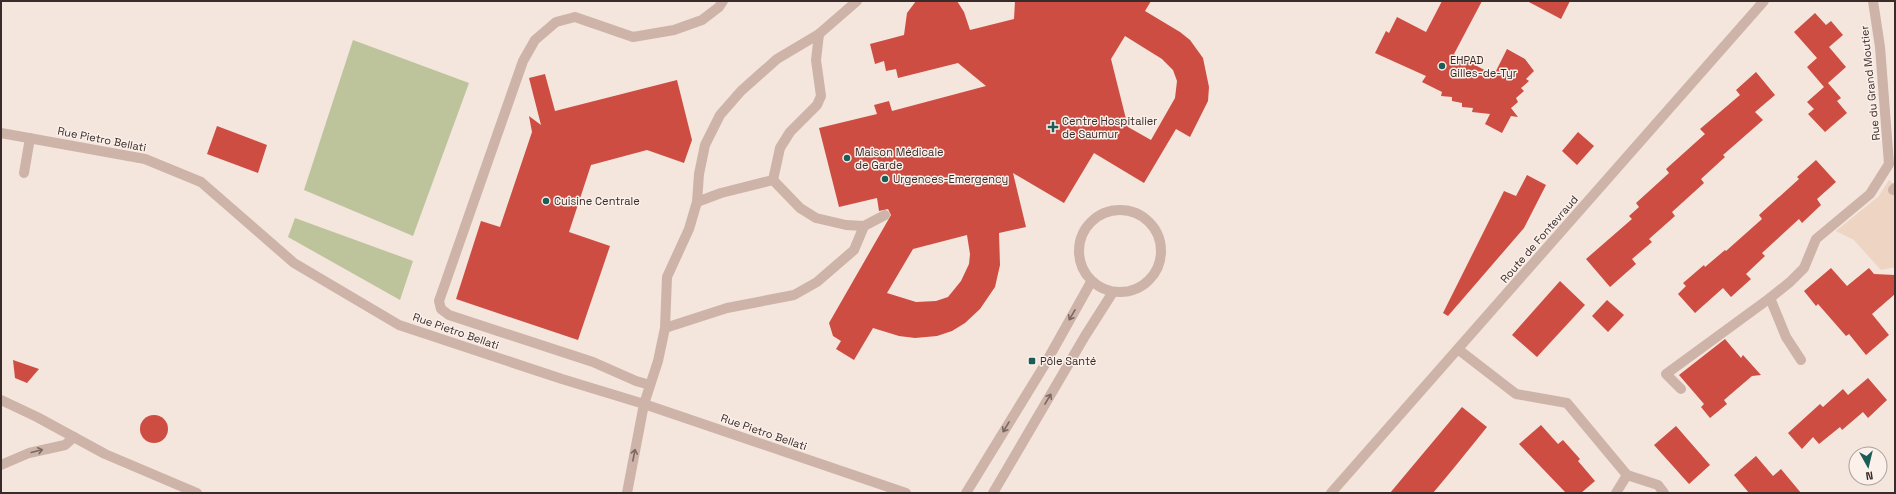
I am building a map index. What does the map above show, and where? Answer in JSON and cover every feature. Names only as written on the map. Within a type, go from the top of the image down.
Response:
[{"type":"street","points":[[650,385],[636,381],[593,362],[448,315],[441,309],[440,301],[523,61],[535,40],[556,22],[574,17],[633,37],[674,30],[702,20],[719,7],[723,1]]},
{"type":"street","points":[[627,493],[644,404],[658,361],[665,328],[667,277],[689,229],[697,202],[698,174],[705,146],[720,115],[741,91],[777,59],[819,34],[857,1]]},
{"type":"street","name":"Route de Fontevraud","points":[[1331,493],[1459,350],[1764,1]]},
{"type":"street","name":"Rue du Grand Moutier","points":[[1680,390],[1666,374],[1790,282],[1804,268],[1816,239],[1870,194],[1892,167],[1880,48],[1873,1]]},
{"type":"street","points":[[773,180],[780,148],[790,132],[817,105],[821,96],[816,60],[819,34]]},
{"type":"street","name":"Rue Pietro Bellati","points":[[1,133],[145,159],[201,182],[294,263],[399,325],[554,377],[644,404],[906,493]]},
{"type":"street","points":[[24,173],[30,138]]},
{"type":"street","points":[[697,202],[721,193],[773,180]]},
{"type":"street","points":[[773,180],[800,208],[816,218],[846,225],[864,226],[885,215]]},
{"type":"street","points":[[1121,210],[1133,212],[1146,219],[1153,226],[1160,240],[1161,254],[1159,264],[1152,277],[1142,286],[1127,292],[1113,292],[1091,282],[1083,270],[1078,256],[1079,242],[1085,229],[1095,218],[1106,212],[1121,210]]},
{"type":"street","points":[[665,328],[727,308],[794,295],[818,282],[849,255],[859,242],[864,226]]},
{"type":"street","points":[[966,493],[1044,366],[1091,282]]},
{"type":"street","points":[[993,493],[1085,336],[1113,292]]},
{"type":"street","points":[[1770,298],[1786,337],[1801,360]]},
{"type":"street","points":[[1459,350],[1516,394],[1567,403],[1627,475],[1658,485],[1664,493]]},
{"type":"street","points":[[1,400],[37,417],[105,454],[197,493]]},
{"type":"street","points":[[1,465],[28,453],[65,445],[74,437]]},
{"type":"street","points":[[1616,493],[1627,475]]},
{"type":"green space","points":[[353,40],[469,83],[413,236],[304,190]]},
{"type":"green space","points":[[295,218],[413,261],[400,300],[288,237]]},
{"type":"shaded area","points":[[1889,180],[1895,185],[1895,267],[1881,270],[1854,240],[1836,231],[1879,196]]},
{"type":"building","points":[[916,1],[957,1],[964,12],[970,30],[1014,19],[1015,1],[1151,1],[1145,11],[1180,32],[1190,40],[1203,58],[1209,87],[1208,101],[1190,137],[1176,129],[1144,183],[1094,153],[1064,203],[1013,173],[1026,227],[999,233],[1000,265],[995,287],[980,309],[965,323],[952,331],[937,336],[915,338],[899,336],[873,328],[854,360],[836,349],[841,341],[833,336],[829,323],[891,215],[888,209],[879,211],[877,198],[839,207],[819,128],[877,114],[874,105],[889,101],[892,111],[986,86],[958,63],[898,78],[896,69],[886,71],[884,61],[875,64],[870,44],[904,35],[907,13]],"holes":[[[1125,36],[1162,59],[1173,70],[1177,81],[1175,98],[1151,140],[1128,127],[1111,59]],[[967,235],[970,254],[969,264],[961,281],[948,297],[936,301],[916,302],[887,293],[913,249]]]},
{"type":"building","name":"EHPAD Gilles-de-Tyr","points":[[1442,1],[1482,1],[1454,54],[1494,75],[1507,49],[1525,59],[1534,71],[1526,79],[1529,81],[1521,88],[1524,91],[1516,98],[1518,102],[1511,108],[1518,117],[1511,116],[1502,133],[1485,124],[1490,114],[1472,112],[1473,108],[1462,107],[1462,103],[1452,101],[1452,97],[1441,96],[1442,92],[1422,82],[1426,76],[1375,53],[1386,31],[1389,33],[1397,17],[1426,32]]},
{"type":"building","points":[[1527,1],[1570,1],[1561,19]]},
{"type":"building","points":[[1815,13],[1826,25],[1831,21],[1843,35],[1829,47],[1846,67],[1828,83],[1841,98],[1837,101],[1847,113],[1825,132],[1808,114],[1814,109],[1807,102],[1824,87],[1807,67],[1817,58],[1794,32]]},
{"type":"building","points":[[1756,72],[1775,95],[1755,112],[1763,120],[1723,155],[1725,157],[1701,179],[1704,183],[1672,212],[1675,216],[1649,239],[1652,242],[1632,259],[1636,264],[1610,287],[1586,259],[1632,219],[1629,216],[1639,207],[1636,203],[1669,173],[1666,169],[1705,134],[1700,129],[1740,95],[1736,90]]},
{"type":"building","points":[[545,74],[555,111],[677,80],[692,140],[684,163],[647,150],[591,165],[569,232],[610,246],[578,340],[456,299],[481,221],[500,227],[532,132],[529,116],[541,125],[529,78]]},
{"type":"building","points":[[217,126],[267,145],[258,173],[207,154]]},
{"type":"building","points":[[1578,132],[1594,146],[1577,165],[1562,151]]},
{"type":"building","points":[[1816,160],[1836,182],[1817,199],[1821,205],[1802,223],[1799,219],[1762,253],[1765,256],[1746,274],[1751,279],[1731,297],[1723,288],[1695,313],[1678,294],[1686,286],[1683,283],[1704,265],[1705,267],[1725,250],[1726,251],[1762,219],[1759,215],[1799,179],[1797,177]]},
{"type":"building","points":[[1527,175],[1546,185],[1524,228],[1448,316],[1443,313],[1504,191],[1516,196]]},
{"type":"building","points":[[1831,268],[1847,286],[1869,268],[1874,274],[1895,275],[1895,294],[1872,314],[1889,335],[1866,355],[1849,334],[1846,336],[1818,304],[1816,306],[1804,291]]},
{"type":"building","points":[[1560,281],[1585,305],[1537,357],[1512,335]]},
{"type":"building","points":[[1607,300],[1624,315],[1608,332],[1592,316]]},
{"type":"building","points":[[1725,339],[1741,358],[1743,355],[1761,375],[1752,376],[1724,400],[1727,404],[1710,418],[1701,407],[1704,404],[1679,375]]},
{"type":"building","points":[[13,360],[39,369],[27,383],[15,378]]},
{"type":"building","points":[[1868,378],[1887,400],[1868,418],[1863,412],[1842,430],[1840,427],[1819,444],[1813,437],[1802,449],[1788,433],[1820,404],[1823,407],[1843,389],[1848,395]]},
{"type":"building","points":[[1462,407],[1487,427],[1433,493],[1390,493]]},
{"type":"building","points":[[154,415],[164,419],[168,429],[164,439],[154,443],[144,439],[140,429],[144,419]]},
{"type":"building","points":[[1541,425],[1558,444],[1563,440],[1580,459],[1578,461],[1595,481],[1581,493],[1566,493],[1519,444]]},
{"type":"building","points":[[1676,426],[1710,465],[1689,484],[1654,445]]},
{"type":"building","points":[[1756,456],[1773,476],[1781,469],[1801,493],[1749,493],[1734,475]]},
{"type":"place","name":"EHPAD Gilles-de-Tyr","points":[[1442,66]]},
{"type":"place","name":"Centre Hospitalier de Saumur","points":[[1053,127]]},
{"type":"place","name":"Maison Médicale de Garde","points":[[847,158]]},
{"type":"place","name":"Urgences-Emergency","points":[[885,179]]},
{"type":"place","name":"Cuisine Centrale","points":[[546,201]]},
{"type":"place","name":"Pôle Santé","points":[[1032,361]]}]
